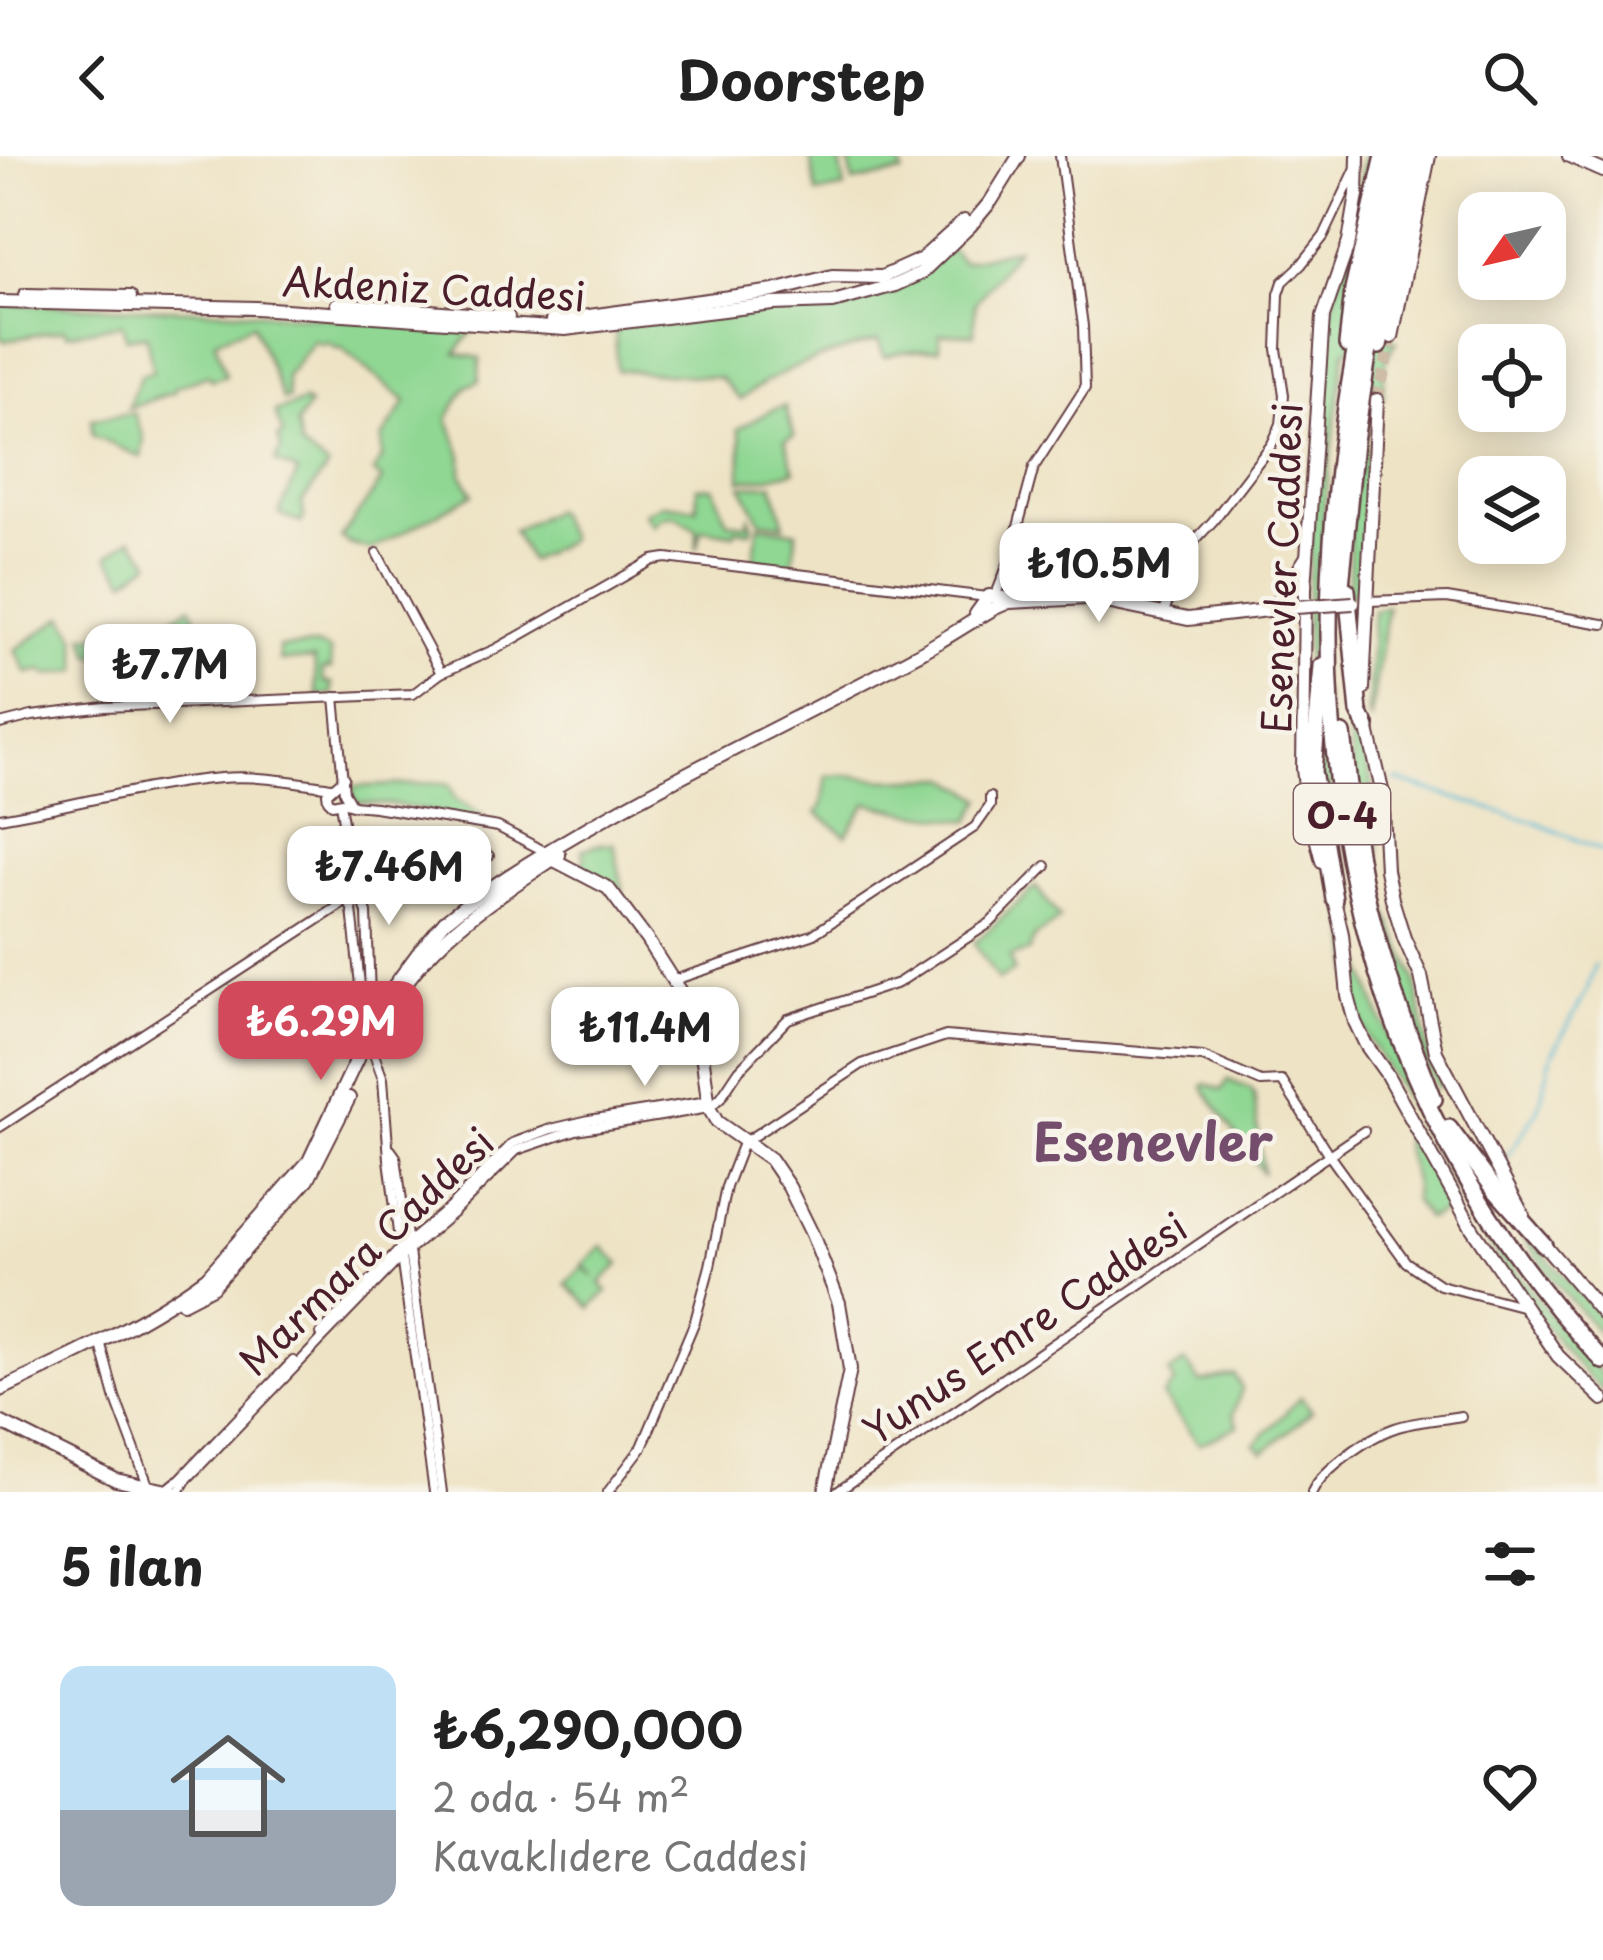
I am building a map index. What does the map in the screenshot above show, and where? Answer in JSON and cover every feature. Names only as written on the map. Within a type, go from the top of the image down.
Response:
[{"type":"highway","points":[[1366,728],[1359,712],[1333,469],[1371,295],[1384,156]]},
{"type":"highway","name":"O-4","points":[[1396,156],[1371,295],[1359,413],[1330,591],[1332,729],[1353,887],[1384,999],[1484,1210],[1529,1274],[1603,1361]]},
{"type":"highway","name":"O-4","points":[[1371,295],[1408,156]]},
{"type":"highway","points":[[1371,295],[1425,156]]},
{"type":"highway","name":"O-4","points":[[1340,518],[1339,673],[1344,747],[1360,865],[1396,1000],[1431,1102],[1491,1204],[1536,1272],[1603,1349]]},
{"type":"highway","points":[[1330,591],[1313,754],[1334,899]]},
{"type":"highway","points":[[1449,1127],[1544,1245]]},
{"type":"main road","name":"Akdeniz Caddesi","points":[[0,298],[388,307],[563,320],[774,291],[820,278],[883,278],[922,259],[966,220],[1009,156]]},
{"type":"main road","name":"Akdeniz Caddesi","points":[[0,298],[256,308],[566,329],[773,304],[824,303],[910,279],[930,266],[991,200],[1018,156]]},
{"type":"main road","points":[[1392,337],[1425,156]]},
{"type":"main road","points":[[1569,156],[1603,167]]},
{"type":"main road","points":[[1588,156],[1603,167]]},
{"type":"main road","name":"Esenevler Caddesi","points":[[1357,162],[1349,242],[1323,317],[1307,552],[1303,769],[1315,840],[1342,934],[1355,1022],[1366,1045],[1472,1228],[1558,1356],[1603,1400]]},
{"type":"main road","points":[[842,277],[838,291],[852,298]]},
{"type":"main road","points":[[820,278],[827,288],[824,303]]},
{"type":"main road","points":[[1377,400],[1363,697],[1382,790],[1392,899],[1421,976],[1430,1033],[1452,1083],[1521,1212],[1603,1314]]},
{"type":"main road","points":[[0,1392],[101,1344],[209,1282],[308,1170],[389,1008],[444,940],[506,888],[607,818],[919,654],[972,621],[988,601],[1087,598],[1189,619],[1369,601]]},
{"type":"main road","points":[[550,856],[608,888],[673,980],[701,1045],[717,1122],[770,1159],[812,1234],[839,1304],[850,1369],[825,1492]]},
{"type":"main road","points":[[0,1422],[123,1482],[170,1491]]},
{"type":"street","points":[[0,724],[90,709],[413,694],[441,674],[500,647],[653,560],[666,558],[988,601],[1005,572],[1034,467],[1085,388],[1083,326],[1060,156]]},
{"type":"street","points":[[1164,612],[1188,548],[1272,444],[1281,424],[1279,293],[1283,282],[1324,236],[1357,162]]},
{"type":"street","points":[[1270,610],[1307,552]]},
{"type":"street","points":[[376,553],[441,674]]},
{"type":"street","points":[[1369,601],[1447,598],[1603,624]]},
{"type":"street","points":[[426,647],[441,663],[467,662]]},
{"type":"street","points":[[335,697],[344,778],[340,800]]},
{"type":"street","points":[[0,818],[220,778],[334,787]]},
{"type":"street","points":[[344,778],[327,793],[340,800],[498,826],[550,856]]},
{"type":"street","points":[[319,785],[340,800]]},
{"type":"street","points":[[334,787],[367,913],[370,998],[364,1026],[383,1079],[390,1148],[396,1157],[404,1250],[438,1492]]},
{"type":"street","points":[[673,980],[812,935],[975,827],[990,806],[990,796]]},
{"type":"street","points":[[0,1127],[396,869],[489,856]]},
{"type":"street","points":[[713,1102],[788,1019],[898,983],[990,923],[1046,866]]},
{"type":"street","points":[[348,901],[361,995],[370,998]]},
{"type":"street","points":[[608,1492],[642,1448],[695,1321],[726,1187],[743,1142],[862,1064],[946,1036],[1203,1057],[1261,1082],[1282,1081],[1406,1262],[1440,1285],[1528,1309]]},
{"type":"street","name":"Marmara Caddesi","points":[[170,1491],[404,1250],[453,1213],[521,1143],[590,1124],[713,1102]]},
{"type":"street","name":"Yunus Emre Caddesi","points":[[837,1492],[1364,1131]]},
{"type":"street","points":[[101,1344],[148,1486]]},
{"type":"street","points":[[1312,1492],[1316,1483],[1366,1442],[1396,1427],[1461,1416]]},
{"type":"street","points":[[123,1482],[138,1461]]},
{"type":"street","points":[[828,1475],[854,1480]]},
{"type":"green space","points":[[810,156],[839,156],[845,188],[817,194]]},
{"type":"green space","points":[[848,156],[900,156],[903,173],[853,182]]},
{"type":"green space","points":[[1364,156],[1417,156],[1387,339],[1397,341],[1385,368],[1383,398],[1370,395],[1362,567],[1355,595],[1349,595],[1350,524],[1379,318],[1345,352],[1324,507],[1310,801],[1306,623],[1325,334],[1357,231]]},
{"type":"green space","points":[[1017,248],[975,303],[974,334],[940,334],[939,349],[884,357],[878,340],[788,370],[740,400],[720,378],[617,370],[615,326],[773,306],[811,310],[886,292],[951,249],[962,262]]},
{"type":"green space","points":[[0,304],[234,311],[473,330],[456,353],[480,358],[479,381],[466,387],[448,418],[462,456],[462,475],[473,494],[371,550],[350,544],[341,538],[382,480],[373,472],[382,459],[382,439],[406,401],[340,347],[314,340],[286,377],[288,399],[283,400],[253,324],[215,341],[226,375],[212,380],[208,375],[128,408],[141,374],[153,372],[146,335],[126,338],[122,324],[4,341]]},
{"type":"green space","points":[[304,402],[309,405],[297,424],[301,447],[328,467],[302,502],[301,523],[279,514],[298,472],[275,462],[281,449],[278,437],[283,435],[275,412]]},
{"type":"green space","points":[[785,406],[794,436],[785,440],[795,471],[741,480],[738,429]]},
{"type":"green space","points":[[134,413],[144,439],[141,457],[93,436],[91,419]]},
{"type":"green space","points":[[773,484],[784,525],[760,521],[742,486]]},
{"type":"green space","points":[[697,487],[713,487],[728,522],[747,524],[749,517],[751,531],[736,529],[734,534],[702,529],[697,549],[697,529],[674,515],[653,526],[644,513],[663,504],[697,508]]},
{"type":"green space","points":[[554,510],[569,540],[530,561],[513,531]]},
{"type":"green space","points":[[759,525],[797,532],[791,572],[752,565]]},
{"type":"green space","points":[[132,538],[151,562],[126,580],[108,556]]},
{"type":"green space","points":[[191,606],[204,640],[202,656],[172,660],[171,671],[120,677],[113,656],[91,655],[84,635],[107,636],[128,623],[145,636]]},
{"type":"green space","points":[[1387,607],[1370,721],[1373,611]]},
{"type":"green space","points":[[64,616],[76,636],[79,671],[27,673],[15,650]]},
{"type":"green space","points":[[1345,636],[1354,720],[1373,786],[1386,910],[1415,978],[1429,1056],[1445,1082],[1437,1088],[1387,948],[1367,860],[1353,772]]},
{"type":"green space","points":[[319,646],[330,651],[331,669],[322,670],[324,683],[332,683],[332,694],[317,696],[314,659],[280,661],[279,647]]},
{"type":"green space","points":[[1323,691],[1337,839],[1350,912],[1374,999],[1419,1103],[1412,1110],[1358,1014],[1350,933],[1317,776]]},
{"type":"green space","points":[[827,776],[886,780],[949,778],[983,799],[970,821],[867,803],[846,835],[817,813]]},
{"type":"green space","points":[[449,785],[455,799],[483,816],[481,822],[357,802],[351,787]]},
{"type":"green space","points":[[614,844],[623,889],[616,891],[579,867],[585,858],[582,850]]},
{"type":"green space","points":[[1036,887],[1060,919],[1034,937],[1029,951],[1010,957],[1014,971],[998,980],[974,943]]},
{"type":"green space","points":[[1228,1080],[1254,1094],[1263,1174],[1203,1087],[1222,1090]]},
{"type":"green space","points":[[1423,1114],[1495,1241],[1603,1376],[1603,1392],[1548,1330],[1501,1262],[1417,1119]]},
{"type":"green space","points":[[1409,1126],[1451,1209],[1427,1219],[1413,1200],[1414,1182],[1404,1144]]},
{"type":"green space","points":[[1497,1200],[1603,1321],[1603,1337],[1559,1287]]},
{"type":"green space","points":[[602,1246],[620,1264],[600,1283],[607,1291],[591,1308],[566,1284],[583,1267],[594,1277],[583,1265]]},
{"type":"green space","points":[[1185,1361],[1200,1382],[1235,1375],[1242,1389],[1233,1414],[1238,1426],[1199,1444],[1163,1396],[1175,1383],[1169,1373]]},
{"type":"green space","points":[[1301,1397],[1312,1411],[1264,1452],[1255,1444]]},
{"type":"waterway","points":[[1396,780],[1534,822],[1603,851]]},
{"type":"waterway","points":[[1503,1163],[1539,1108],[1552,1054],[1587,991],[1594,965]]},
{"type":"tunnel","points":[[1377,400],[1392,337]]},
{"type":"district","name":"Esenevler","points":[[1153,1139]]}]
